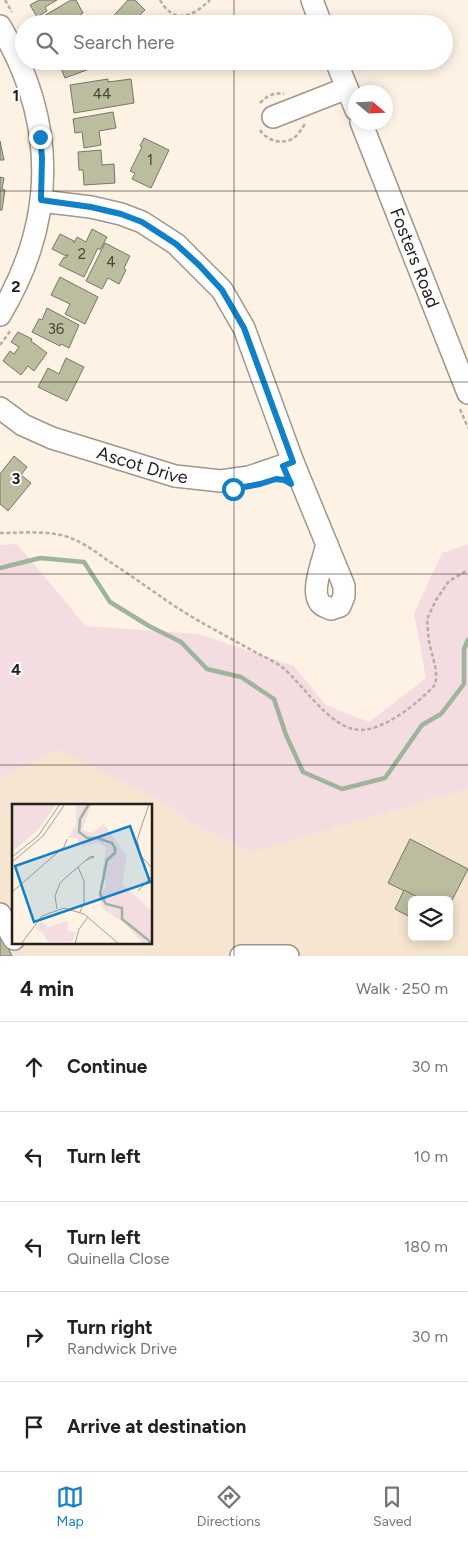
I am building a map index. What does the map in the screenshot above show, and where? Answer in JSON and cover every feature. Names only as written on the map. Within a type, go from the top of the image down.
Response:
[{"type":"street","points":[[312,0],[318,15]]},
{"type":"street","points":[[0,26],[15,53]]},
{"type":"street","points":[[0,316],[28,258],[35,237],[41,200],[42,158],[40,137],[32,96],[22,70]]},
{"type":"street","points":[[274,117],[347,88],[340,70]]},
{"type":"street","name":"Fosters Road","points":[[364,130],[468,393]]},
{"type":"street","points":[[41,200],[91,207],[121,214],[142,222],[176,244],[222,290],[244,328],[293,462],[327,544]]},
{"type":"street","name":"Ascot Drive","points":[[0,408],[24,425],[52,438],[175,476],[221,481],[249,477],[293,462]]},
{"type":"street","points":[[0,914],[12,936]]},
{"type":"street","points":[[17,944],[23,956]]},
{"type":"street","points":[[241,956],[288,956]]},
{"type":"path","points":[[160,0],[165,8],[176,15]]},
{"type":"path","points":[[190,15],[210,0]]},
{"type":"path","points":[[0,533],[46,533],[68,537],[83,543],[174,606],[282,668],[309,697],[325,710],[344,725],[360,730],[375,728],[388,721],[434,686],[436,670],[429,642],[427,620],[436,600],[448,581],[468,570]]},
{"type":"shaded area","points":[[17,544],[86,626],[199,634],[294,666],[326,705],[369,722],[426,678],[414,613],[442,553],[468,544],[468,789],[252,852],[202,829],[153,797],[57,749],[0,779],[0,545]]},
{"type":"shaded area","points":[[57,748],[153,797],[202,829],[252,852],[468,789],[468,956],[0,956],[0,779]]},
{"type":"building","points":[[39,0],[57,0],[45,7],[47,11],[40,15],[36,15],[30,5]]},
{"type":"building","points":[[71,0],[76,0],[83,13],[80,15],[46,15]]},
{"type":"building","points":[[128,0],[135,0],[145,10],[140,15],[114,15]]},
{"type":"building","points":[[62,70],[87,70],[65,78]]},
{"type":"building","points":[[108,79],[108,82],[131,79],[134,103],[74,113],[70,85]]},
{"type":"building","points":[[113,112],[116,128],[99,131],[101,145],[84,148],[82,132],[75,133],[73,119]]},
{"type":"building","points":[[144,138],[169,150],[151,188],[132,179],[135,173],[130,171],[142,147],[140,146]]},
{"type":"building","points":[[0,141],[4,160],[0,160]]},
{"type":"building","points":[[101,150],[102,165],[114,164],[115,183],[84,185],[83,170],[79,170],[78,152]]},
{"type":"building","points":[[0,177],[4,178],[2,189],[5,190],[2,210],[0,210]]},
{"type":"building","points":[[92,229],[107,237],[100,250],[98,248],[84,277],[59,265],[68,254],[66,256],[52,249],[60,234],[74,241],[74,243],[77,237],[86,242]]},
{"type":"building","points":[[105,243],[130,256],[119,284],[108,278],[102,289],[86,281]]},
{"type":"building","points":[[60,277],[98,297],[85,324],[65,314],[70,304],[51,295]]},
{"type":"building","points":[[47,308],[79,325],[69,348],[61,344],[60,346],[32,332],[39,319],[42,320]]},
{"type":"building","points":[[18,332],[32,339],[31,341],[47,353],[34,371],[28,366],[21,375],[3,361],[10,351],[14,354],[19,347],[11,342]]},
{"type":"building","points":[[66,358],[84,367],[67,401],[38,387],[48,368],[59,374]]},
{"type":"building","points":[[14,456],[27,467],[21,475],[31,483],[8,511],[0,504],[0,474]]},
{"type":"building","points":[[410,839],[468,869],[453,898],[453,896],[415,896],[388,883]]},
{"type":"building","points":[[404,890],[415,896],[408,896],[408,916],[395,909]]},
{"type":"building","points":[[0,936],[2,936],[12,956],[0,956]]},
{"type":"waterway","points":[[0,568],[40,558],[84,562],[110,602],[149,626],[181,642],[207,669],[241,677],[274,699],[286,735],[303,772],[342,789],[385,778],[422,725],[441,714],[464,684],[464,649],[468,640]]},
{"type":"route","points":[[40,137],[42,158],[41,200],[91,207],[121,214],[142,222],[159,232],[176,244],[199,265],[222,290],[244,328],[293,462],[283,466],[291,484],[284,480],[276,479],[233,489]]}]
